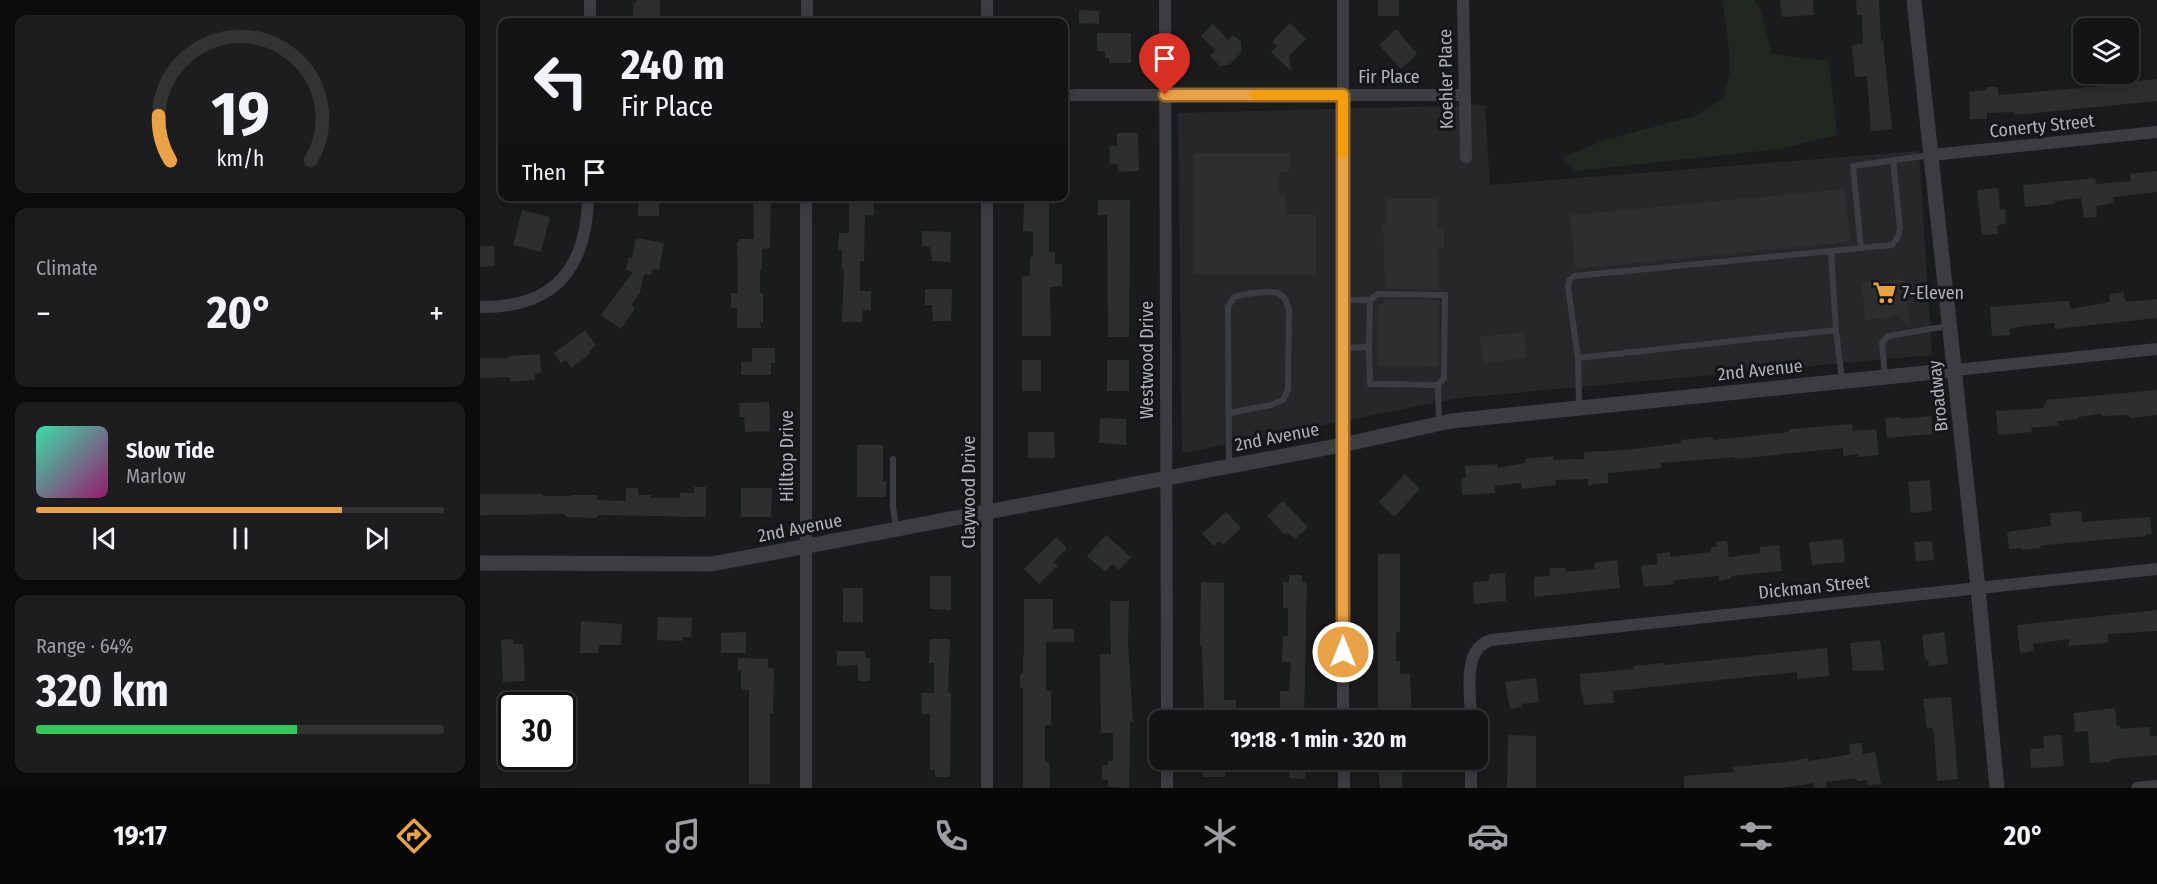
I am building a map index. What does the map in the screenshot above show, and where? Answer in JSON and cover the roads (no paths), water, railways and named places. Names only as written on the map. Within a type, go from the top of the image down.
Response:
[{"type":"street","points":[[590,0],[590,18]]},
{"type":"street","points":[[807,0],[807,18]]},
{"type":"street","points":[[987,0],[987,18]]},
{"type":"street","name":"Westwood Drive","points":[[1165,0],[1167,710]]},
{"type":"street","points":[[1344,0],[1342,300],[1344,710]]},
{"type":"street","name":"Koehler Place","points":[[1463,0],[1463,95],[1466,157]]},
{"type":"street","name":"Broadway","points":[[1914,0],[1978,588],[1997,788]]},
{"type":"street","name":"Fir Place","points":[[1068,95],[1463,95]]},
{"type":"street","name":"Conerty Street","points":[[1932,155],[2157,132]]},
{"type":"street","points":[[480,308],[502,308],[533,300],[560,281],[577,258],[586,232],[588,201]]},
{"type":"street","name":"Hilltop Drive","points":[[806,201],[806,788]]},
{"type":"street","name":"Claywood Drive","points":[[987,201],[987,788]]},
{"type":"street","name":"2nd Avenue","points":[[480,563],[712,564],[1342,445],[1440,423],[2157,349]]},
{"type":"street","name":"Dickman Street","points":[[1471,710],[1473,655],[1478,647],[1491,640],[2157,569]]},
{"type":"street","points":[[1167,770],[1167,788]]},
{"type":"street","points":[[1344,770],[1344,788]]},
{"type":"street","points":[[1471,770],[1471,788]]},
{"type":"street","points":[[2137,788],[2157,786]]},
{"type":"lane","points":[[1861,248],[1853,166],[1932,155]]},
{"type":"lane","points":[[1579,408],[1578,358],[1568,287],[1569,281],[1574,276],[1892,244],[1898,237],[1900,228],[1893,160]]},
{"type":"lane","points":[[1831,250],[1842,381]]},
{"type":"lane","points":[[1229,413],[1277,403],[1283,400],[1288,390],[1288,310],[1285,299],[1278,293],[1245,294],[1234,297],[1228,307],[1229,466]]},
{"type":"lane","points":[[1342,300],[1370,300],[1378,294],[1444,295],[1444,378],[1438,385],[1440,423]]},
{"type":"lane","points":[[1370,300],[1370,384],[1438,385]]},
{"type":"lane","points":[[1885,377],[1882,343],[1884,339],[1888,336],[1950,325]]},
{"type":"lane","points":[[1578,358],[1836,330]]},
{"type":"lane","points":[[1342,348],[1369,347]]},
{"type":"lane","points":[[893,459],[893,506],[896,530]]},
{"type":"place","name":"7-Eleven","points":[[1884,293]]}]
